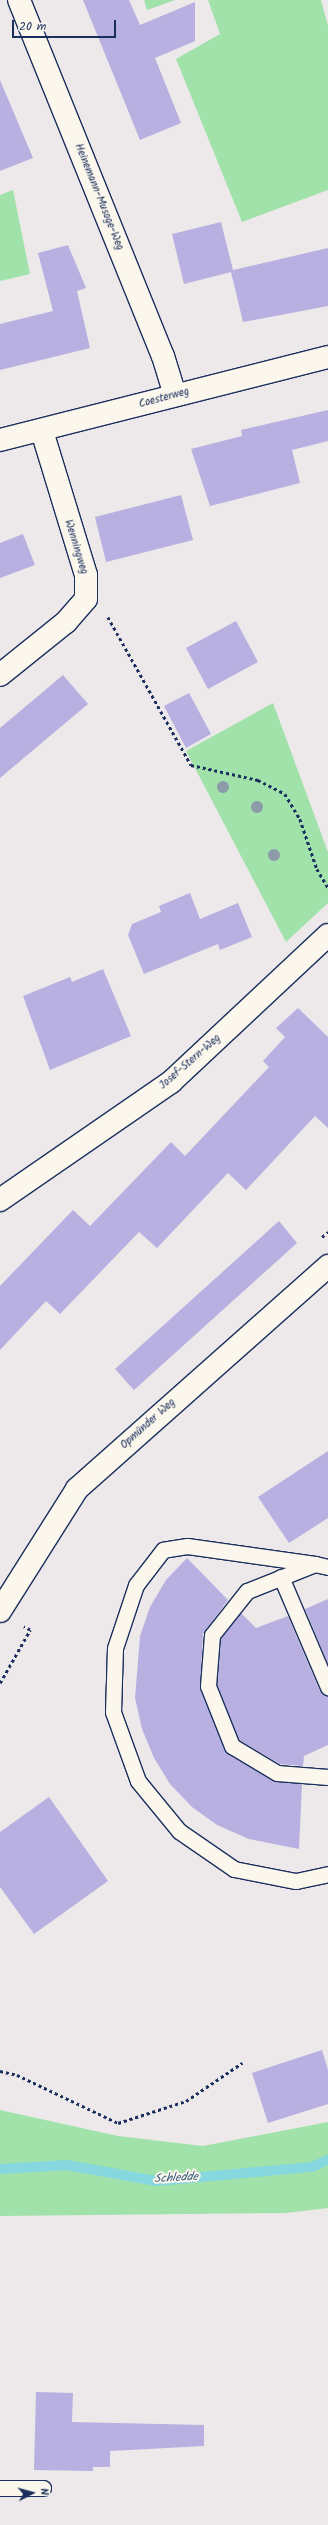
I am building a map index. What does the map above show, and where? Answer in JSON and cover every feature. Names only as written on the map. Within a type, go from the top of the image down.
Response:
[{"type":"street","name":"Heinemann-Musoge-Weg","points":[[19,0],[163,356],[175,395]]},
{"type":"street","name":"Coesterweg","points":[[0,440],[42,431],[175,395],[328,358]]},
{"type":"street","name":"Wenningweg","points":[[42,431],[86,575],[86,599]]},
{"type":"street","points":[[0,675],[66,622],[86,599]]},
{"type":"street","name":"Josef-Stern-Weg","points":[[0,1200],[170,1082],[328,935]]},
{"type":"street","name":"Opmünder Weg","points":[[0,1611],[77,1488],[328,1266]]},
{"type":"lane","points":[[321,1566],[187,1546],[163,1550],[136,1585],[115,1648],[113,1712],[138,1781],[179,1831],[234,1869],[296,1881],[328,1874]]},
{"type":"lane","points":[[321,1566],[281,1576],[247,1591],[212,1635],[208,1686],[232,1746],[277,1773],[328,1777]]},
{"type":"lane","points":[[281,1576],[328,1688]]},
{"type":"lane","points":[[0,2488],[43,2488]]},
{"type":"path","points":[[86,599],[111,619],[191,765],[258,780],[285,794],[300,819],[317,869],[328,887]]},
{"type":"path","points":[[0,1683],[30,1630],[18,1623]]},
{"type":"path","points":[[0,2072],[17,2074],[118,2123],[186,2101],[242,2062]]},
{"type":"green space","points":[[144,0],[175,0],[147,10]]},
{"type":"green space","points":[[208,0],[321,0],[328,26],[328,190],[242,222],[176,59],[220,34]]},
{"type":"green space","points":[[13,190],[30,274],[0,281],[0,195]]},
{"type":"green space","points":[[273,703],[328,852],[328,903],[286,942],[186,751]]},
{"type":"green space","points":[[0,2110],[118,2136],[203,2146],[328,2122],[328,2208],[286,2213],[0,2216]]},
{"type":"building","points":[[83,0],[129,0],[140,25],[195,2],[195,41],[155,58],[181,123],[140,140]]},
{"type":"building","points":[[0,80],[33,158],[0,171]]},
{"type":"building","points":[[221,222],[233,270],[328,248],[328,306],[243,322],[231,272],[184,284],[172,234]]},
{"type":"building","points":[[68,245],[86,288],[77,291],[90,348],[0,370],[0,324],[53,311],[38,253]]},
{"type":"building","points":[[328,410],[328,441],[292,450],[300,483],[210,506],[191,449],[242,436],[241,430]]},
{"type":"building","points":[[181,495],[193,540],[106,562],[95,517]]},
{"type":"building","points":[[23,534],[35,565],[0,578],[0,543]]},
{"type":"building","points":[[236,621],[258,662],[208,689],[186,648]]},
{"type":"building","points":[[63,675],[88,704],[0,778],[0,728]]},
{"type":"building","points":[[189,693],[211,734],[186,748],[164,706]]},
{"type":"building","points":[[190,893],[200,919],[238,903],[252,937],[220,950],[218,944],[144,974],[128,935],[132,924],[161,912],[159,906]]},
{"type":"building","points":[[103,969],[131,1036],[50,1070],[23,996],[70,977],[72,982]]},
{"type":"building","points":[[298,1008],[328,1037],[328,1128],[315,1116],[246,1190],[228,1173],[157,1248],[139,1232],[60,1314],[46,1301],[0,1350],[0,1286],[73,1210],[90,1226],[171,1142],[185,1156],[269,1067],[263,1061],[285,1037],[276,1028]]},
{"type":"building","points":[[279,1221],[297,1243],[134,1390],[115,1369]]},
{"type":"building","points":[[328,1451],[328,1518],[289,1543],[258,1497]]},
{"type":"building","points":[[187,1558],[228,1600],[203,1634],[200,1689],[227,1753],[273,1781],[302,1784],[299,1849],[249,1839],[217,1825],[192,1807],[170,1784],[154,1758],[142,1729],[135,1698],[140,1636],[150,1607],[166,1580]]},
{"type":"building","points":[[328,1599],[328,1664],[305,1609]]},
{"type":"building","points":[[241,1613],[256,1628],[288,1616],[320,1691],[328,1696],[328,1745],[304,1756],[303,1766],[280,1764],[239,1740],[217,1685],[221,1638]]},
{"type":"building","points":[[49,1797],[108,1881],[34,1934],[0,1887],[0,1832]]},
{"type":"building","points":[[322,2050],[328,2070],[328,2104],[268,2123],[252,2073]]},
{"type":"building","points":[[36,2392],[73,2393],[72,2422],[204,2425],[204,2446],[110,2451],[110,2467],[93,2467],[93,2471],[34,2470]]},
{"type":"waterway","name":"Schledde","points":[[0,2169],[67,2165],[157,2181],[312,2167],[328,2160]]}]
